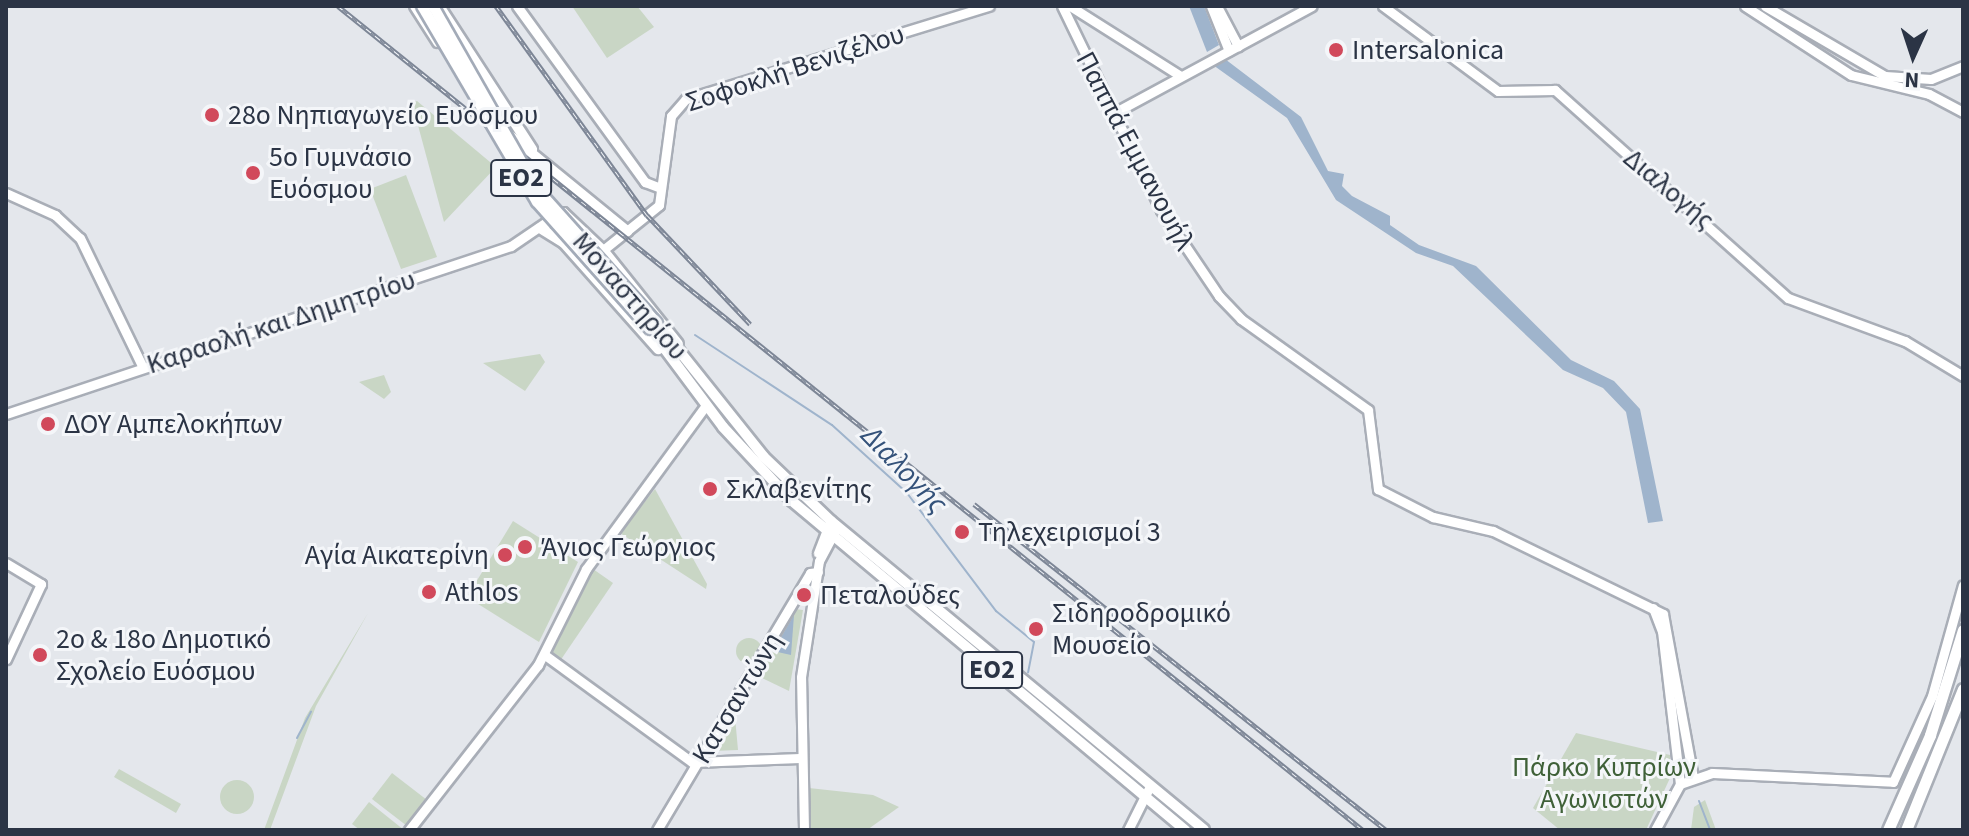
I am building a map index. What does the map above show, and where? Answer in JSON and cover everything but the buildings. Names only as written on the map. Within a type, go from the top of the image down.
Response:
[{"type":"highway","points":[[1888,830],[1930,735],[1963,630]]},
{"type":"highway","points":[[1906,830],[1963,689]]},
{"type":"main road","points":[[415,6],[484,114],[627,231]]},
{"type":"main road","name":"Μοναστηρίου","points":[[422,6],[484,101],[530,192],[683,357],[764,457],[869,554],[1125,772]]},
{"type":"main road","points":[[436,6],[537,158]]},
{"type":"main road","name":"Μοναστηρίου","points":[[436,6],[537,189],[654,326],[706,405],[827,533]]},
{"type":"main road","points":[[540,228],[564,243],[690,383]]},
{"type":"main road","points":[[603,250],[669,327],[683,357]]},
{"type":"main road","name":"ΕΟ2","points":[[827,533],[1147,790],[1183,812],[1204,830]]},
{"type":"main road","name":"ΕΟ2","points":[[1147,790],[1185,830]]},
{"type":"street","points":[[517,6],[645,182],[661,188]]},
{"type":"street","name":"Σοφοκλή Βενιζέλου","points":[[603,250],[661,203],[671,116],[681,101],[989,6]]},
{"type":"street","name":"Παππά Εμμανουήλ","points":[[1062,6],[1112,114],[1171,228],[1232,311],[1368,410],[1378,489],[1421,513],[1493,531],[1653,608]]},
{"type":"street","points":[[1070,6],[1154,66],[1179,75]]},
{"type":"street","points":[[1211,6],[1230,50]]},
{"type":"street","points":[[1217,6],[1231,31],[1230,50]]},
{"type":"street","points":[[1112,114],[1179,75],[1312,6]]},
{"type":"street","name":"Διαλογής","points":[[1383,6],[1498,91],[1555,90],[1788,298],[1905,341],[1963,376]]},
{"type":"street","points":[[1745,6],[1851,75],[1929,94],[1963,112]]},
{"type":"street","points":[[1768,7],[1885,76],[1931,79],[1963,66]]},
{"type":"street","points":[[1231,31],[1260,34]]},
{"type":"street","points":[[6,193],[55,215],[80,238],[143,368]]},
{"type":"street","name":"Καραολή και Δημητρίου","points":[[6,412],[511,246],[555,216],[565,213],[603,250]]},
{"type":"street","points":[[409,830],[545,655],[590,563],[706,405]]},
{"type":"street","points":[[804,830],[801,677],[819,566],[827,533],[835,524]]},
{"type":"street","points":[[6,563],[41,584],[6,659]]},
{"type":"street","name":"Κατσαντώνη","points":[[657,830],[811,572],[819,566]]},
{"type":"street","points":[[1655,830],[1680,784],[1693,778],[1736,772],[1893,782],[1932,696],[1963,585]]},
{"type":"street","points":[[1653,608],[1671,634],[1693,778]]},
{"type":"street","points":[[1653,608],[1680,784]]},
{"type":"street","points":[[545,655],[699,762],[802,758]]},
{"type":"street","points":[[1128,830],[1147,790]]},
{"type":"green space","points":[[572,6],[637,6],[654,27],[607,58]]},
{"type":"green space","points":[[417,101],[496,167],[444,222],[412,103]]},
{"type":"green space","points":[[406,175],[437,257],[401,269],[370,189]]},
{"type":"green space","points":[[540,354],[545,362],[525,391],[483,363]]},
{"type":"green space","points":[[384,375],[391,392],[384,399],[359,382]]},
{"type":"green space","points":[[655,489],[707,584],[706,589],[620,533]]},
{"type":"green space","points":[[513,521],[578,562],[539,642],[467,597]]},
{"type":"green space","points":[[593,569],[613,583],[560,661],[550,654]]},
{"type":"green space","points":[[795,609],[803,610],[789,691],[758,676]]},
{"type":"green space","points":[[368,613],[316,706],[270,830],[264,830],[305,718]]},
{"type":"green space","points":[[749,638],[758,642],[762,651],[758,660],[749,664],[740,660],[736,651],[740,642]]},
{"type":"green space","points":[[735,717],[738,750],[713,751]]},
{"type":"green space","name":"Πάρκο Κυπρίων Αγωνιστών","points":[[1576,733],[1670,755],[1670,778],[1646,830],[1560,830],[1533,808]]},
{"type":"green space","points":[[119,769],[181,804],[176,813],[114,777]]},
{"type":"green space","points":[[392,773],[427,800],[407,826],[372,799]]},
{"type":"green space","points":[[237,780],[249,785],[254,797],[249,809],[237,814],[225,809],[220,797],[225,785]]},
{"type":"green space","points":[[809,788],[873,795],[899,807],[867,830],[810,830]]},
{"type":"green space","points":[[1705,800],[1716,830],[1691,830],[1694,807]]},
{"type":"green space","points":[[369,802],[404,830],[360,830],[352,824]]},
{"type":"water","points":[[1189,6],[1204,6],[1219,45],[1207,52]]},
{"type":"water","points":[[1225,59],[1301,117],[1328,171],[1344,174],[1342,186],[1352,196],[1390,216],[1390,225],[1419,245],[1476,266],[1571,360],[1614,381],[1640,409],[1663,521],[1648,523],[1626,412],[1603,388],[1563,370],[1453,266],[1416,253],[1336,200],[1287,118],[1213,65]]},
{"type":"water","points":[[794,615],[791,655],[773,651]]},
{"type":"waterway","name":"Διαλογής","points":[[695,335],[832,425],[907,493],[996,611],[1034,642],[1028,672]]},
{"type":"waterway","points":[[297,738],[311,712]]},
{"type":"waterway","points":[[1699,801],[1710,830]]},
{"type":"railway","points":[[338,6],[1363,830]]},
{"type":"railway","points":[[496,6],[647,215],[750,324]]},
{"type":"railway","points":[[974,504],[1386,830]]},
{"type":"place","name":"Intersalonica","points":[[1336,50]]},
{"type":"place","name":"28ο Νηπιαγωγείο Ευόσμου","points":[[212,115]]},
{"type":"place","name":"5ο Γυμνάσιο Ευόσμου","points":[[253,173]]},
{"type":"place","name":"ΔΟΥ Αμπελοκήπων","points":[[48,424]]},
{"type":"place","name":"Σκλαβενίτης","points":[[710,489]]},
{"type":"place","name":"Τηλεχειρισμοί 3","points":[[962,532]]},
{"type":"place","name":"Άγιος Γεώργιος","points":[[525,547]]},
{"type":"place","name":"Αγία Αικατερίνη","points":[[505,555]]},
{"type":"place","name":"Athlos","points":[[429,592]]},
{"type":"place","name":"Πεταλούδες","points":[[804,595]]},
{"type":"place","name":"Σιδηροδρομικό Μουσείο","points":[[1036,629]]},
{"type":"place","name":"2ο & 18ο Δημοτικό Σχολείο Ευόσμου","points":[[40,655]]}]
